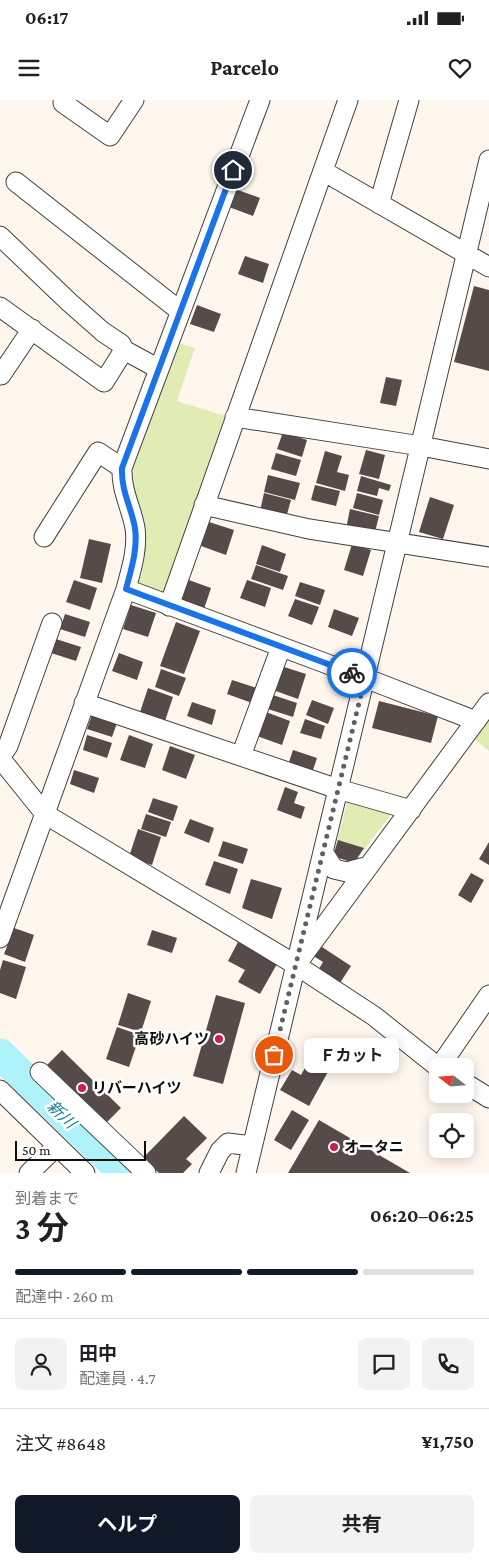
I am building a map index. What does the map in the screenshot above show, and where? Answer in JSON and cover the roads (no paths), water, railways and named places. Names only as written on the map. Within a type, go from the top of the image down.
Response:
[{"type":"street","points":[[63,103],[110,136],[134,100]]},
{"type":"street","points":[[0,938],[126,589],[134,560],[135,529],[122,482],[122,468],[260,100]]},
{"type":"street","points":[[169,606],[348,100]]},
{"type":"street","points":[[379,204],[410,100]]},
{"type":"street","points":[[246,1173],[489,160]]},
{"type":"street","points":[[323,171],[489,267]]},
{"type":"street","points":[[16,182],[180,311]]},
{"type":"street","points":[[0,236],[69,302],[103,332],[120,344],[124,350],[159,369]]},
{"type":"street","points":[[0,307],[104,382],[124,350]]},
{"type":"street","points":[[0,374],[32,329]]},
{"type":"street","points":[[235,417],[420,446],[489,459]]},
{"type":"street","points":[[44,537],[98,452],[122,468]]},
{"type":"street","points":[[204,505],[309,529],[397,541],[489,557]]},
{"type":"street","points":[[126,589],[476,721]]},
{"type":"street","points":[[52,623],[8,746],[0,758],[45,814],[296,965],[374,1016],[429,1059]]},
{"type":"street","points":[[241,756],[282,647]]},
{"type":"street","points":[[84,703],[338,789],[411,810]]},
{"type":"street","points":[[296,965],[489,703]]},
{"type":"street","points":[[323,852],[334,869],[347,872],[369,866]]},
{"type":"street","points":[[445,1058],[489,994]]},
{"type":"street","points":[[40,1072],[146,1173]]},
{"type":"street","points":[[474,1089],[489,1098]]},
{"type":"street","points":[[0,1090],[85,1173]]},
{"type":"street","points":[[209,1173],[220,1151],[228,1143],[252,1146]]},
{"type":"street","points":[[29,1173],[57,1146]]},
{"type":"waterway","name":"新川","points":[[0,1054],[124,1173]]},
{"type":"place","name":"高砂ハイツ","points":[[219,1039]]},
{"type":"place","name":"Ｆカット","points":[[274,1055]]},
{"type":"place","name":"リバーハイツ","points":[[82,1088]]},
{"type":"place","name":"オータニ","points":[[334,1147]]}]
